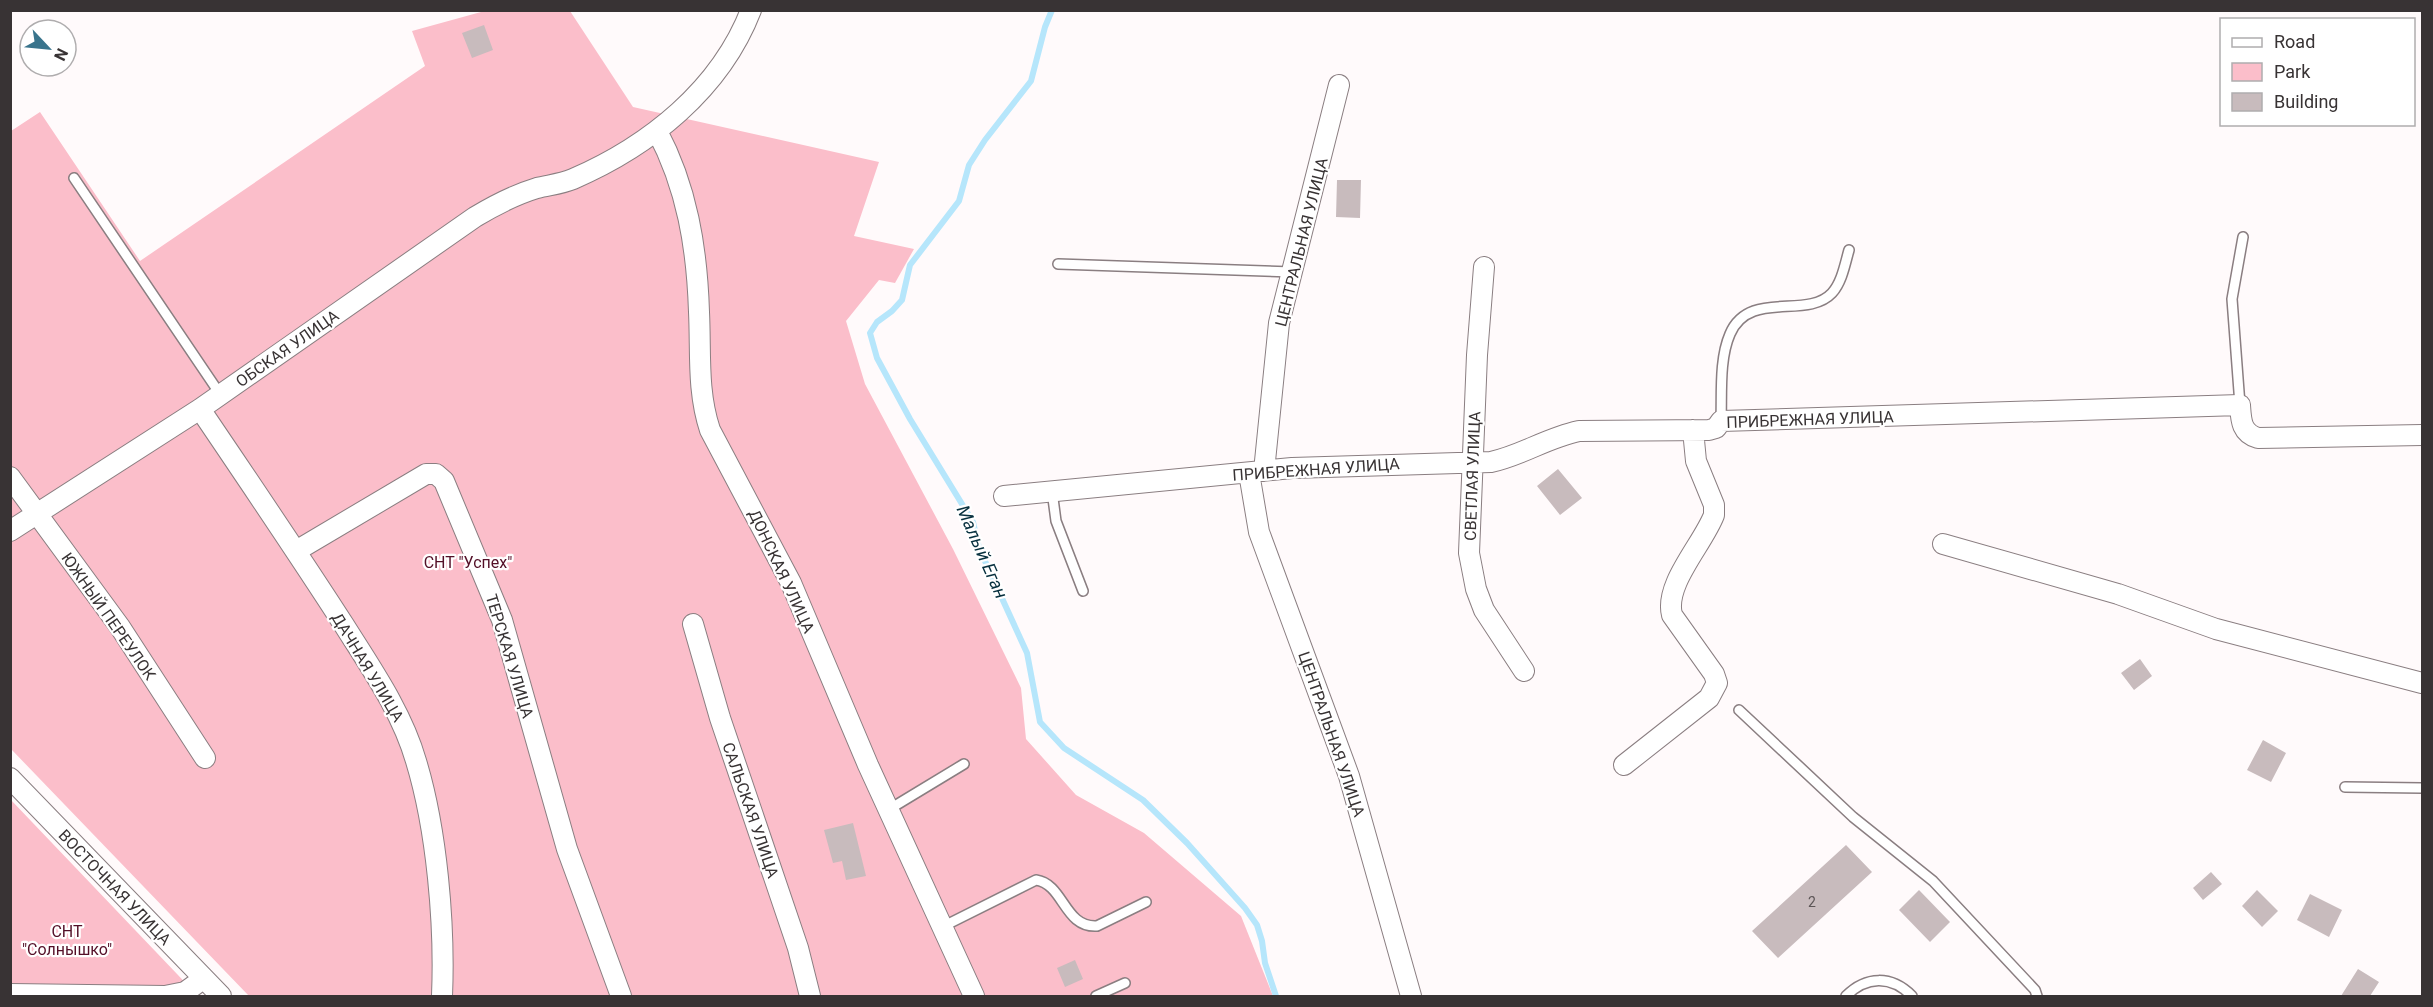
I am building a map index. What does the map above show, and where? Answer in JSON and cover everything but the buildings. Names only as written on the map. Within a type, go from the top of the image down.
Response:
[{"type":"street","name":"ОБСКАЯ УЛИЦА","points":[[10,531],[200,409],[475,216],[504,199],[571,180],[657,131],[689,105],[716,73],[738,41],[752,10]]},
{"type":"street","name":"ЦЕНТРАЛЬНАЯ УЛИЦА","points":[[1340,85],[1279,323],[1257,472],[1259,532],[1349,776],[1391,934],[1411,996]]},
{"type":"street","name":"ДОНСКАЯ УЛИЦА","points":[[657,131],[683,189],[694,241],[702,407],[710,430],[790,583],[888,810],[974,996]]},
{"type":"street","name":"СВЕТЛАЯ УЛИЦА","points":[[1484,267],[1477,355],[1469,553],[1471,571],[1484,610],[1524,671]]},
{"type":"street","name":"ПРИБРЕЖНАЯ УЛИЦА","points":[[1004,496],[1257,472],[1491,462],[1516,457],[1558,435],[1578,431],[1693,430],[1716,428],[1720,421],[2240,405]]},
{"type":"street","points":[[2240,405],[2241,423],[2244,430],[2258,438],[2422,435]]},
{"type":"street","name":"ДАЧНАЯ УЛИЦА","points":[[200,409],[296,551],[383,687],[404,728],[417,762],[437,877],[442,996]]},
{"type":"street","points":[[1624,765],[1709,698],[1717,682],[1714,674],[1672,615],[1670,606],[1674,589],[1714,515],[1714,505],[1696,461],[1693,430]]},
{"type":"street","name":"ТЕРСКАЯ УЛИЦА","points":[[296,551],[426,474],[436,474],[444,481],[502,620],[567,849],[621,996]]},
{"type":"street","name":"ЮЖНЫЙ ПЕРЕУЛОК","points":[[10,477],[35,515],[120,627],[205,758]]},
{"type":"street","points":[[1943,544],[2118,594],[2216,629],[2422,683]]},
{"type":"street","name":"САЛЬСКАЯ УЛИЦА","points":[[693,624],[720,718],[798,948],[810,996]]},
{"type":"street","name":"ВОСТОЧНАЯ УЛИЦА","points":[[10,778],[220,996]]},
{"type":"street","points":[[10,994],[165,996],[185,992],[203,979]]},
{"type":"lane","points":[[74,178],[220,394]]},
{"type":"lane","points":[[2240,405],[2232,299],[2242,237]]},
{"type":"lane","points":[[1720,421],[1725,347],[1738,321],[1752,312],[1769,307],[1823,301],[1833,292],[1840,280],[1849,250]]},
{"type":"lane","points":[[1058,264],[1293,272]]},
{"type":"lane","points":[[1052,490],[1056,521],[1083,591]]},
{"type":"lane","points":[[1739,710],[1853,817],[1933,881],[2035,990],[2037,996]]},
{"type":"lane","points":[[888,810],[964,764]]},
{"type":"lane","points":[[2345,787],[2422,788]]},
{"type":"lane","points":[[942,927],[1036,880],[1048,884],[1073,918],[1089,926],[1097,926],[1146,902]]},
{"type":"lane","points":[[1846,996],[1857,985],[1872,980],[1886,980],[1903,988],[1911,996]]},
{"type":"lane","points":[[1096,996],[1125,983]]},
{"type":"green space","name":"СНТ \"Успех\"","points":[[570,11],[633,107],[879,162],[854,236],[914,249],[895,283],[879,280],[846,321],[865,384],[953,549],[1021,688],[1026,739],[1076,795],[1144,833],[1241,916],[1273,996],[249,996],[11,749],[11,131],[40,112],[140,261],[425,66],[412,31],[481,12]]},
{"type":"green space","name":"СНТ \"Солнышко\"","points":[[11,800],[198,996],[11,996]]},
{"type":"waterway","name":"Малый Еган","points":[[1052,10],[1045,27],[1031,81],[985,140],[969,165],[959,201],[910,265],[902,300],[877,322],[870,333],[877,358],[910,419],[973,522],[979,548],[1027,653],[1040,722],[1064,748],[1143,800],[1187,843],[1245,908],[1257,925],[1265,963],[1276,996]]}]
